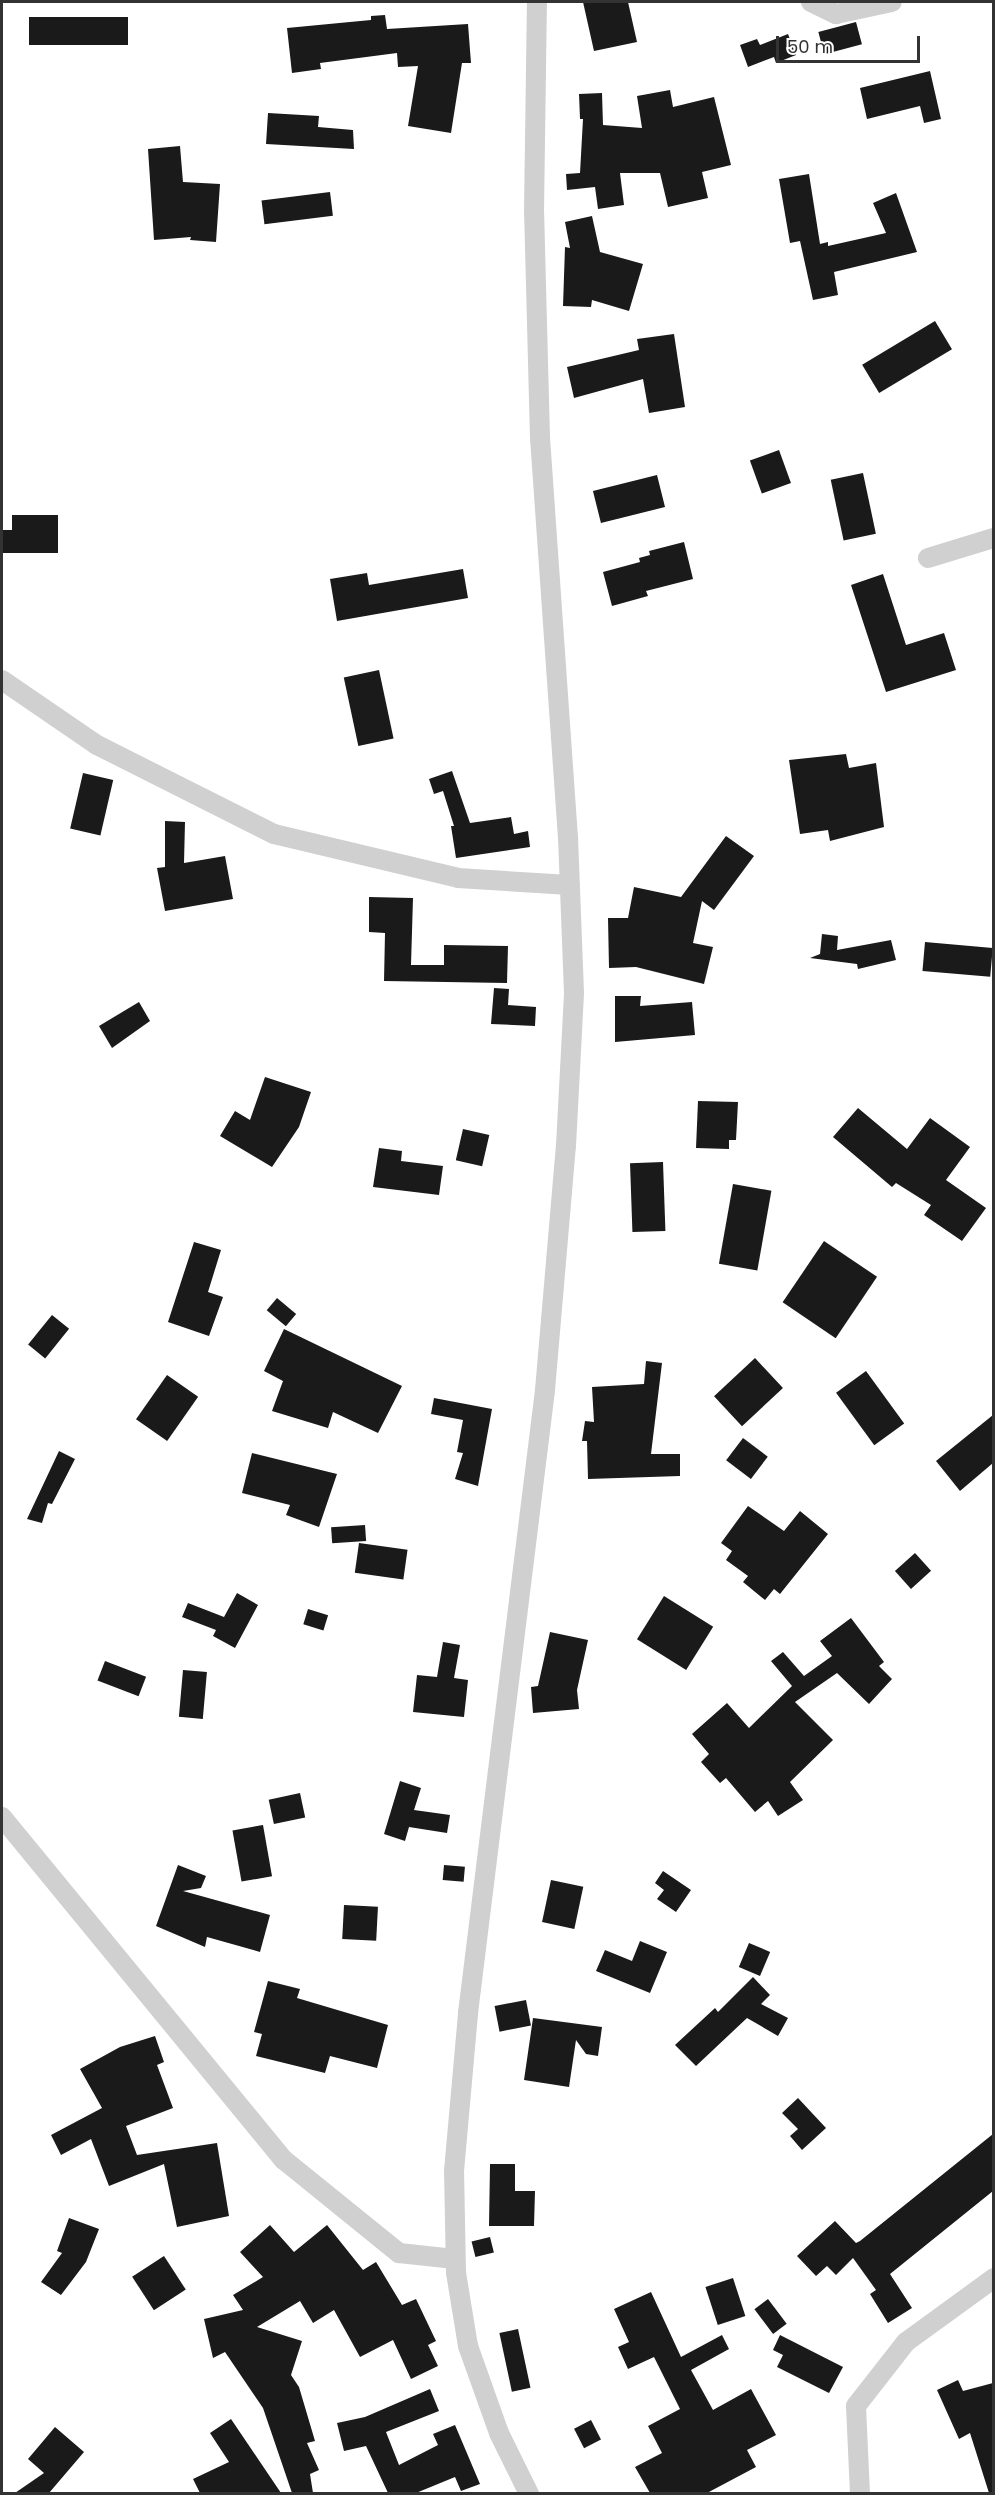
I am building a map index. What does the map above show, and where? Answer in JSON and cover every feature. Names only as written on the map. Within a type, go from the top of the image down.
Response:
[{"type":"street","points":[[529,2493],[499,2433],[468,2346],[456,2259],[454,2171],[468,2013],[545,1390],[566,1146],[574,993],[570,885],[540,426],[534,212],[537,2]]},
{"type":"street","points":[[811,2],[836,14],[892,2]]},
{"type":"street","points":[[928,558],[993,538]]},
{"type":"street","points":[[2,680],[98,745],[274,834],[458,878],[570,885]]},
{"type":"street","points":[[2,1817],[284,2160],[399,2253],[456,2259]]},
{"type":"street","points":[[860,2493],[856,2406],[906,2342],[993,2278]]},
{"type":"building","points":[[583,2],[628,2],[637,42],[594,51]]},
{"type":"building","points":[[385,15],[387,29],[468,24],[471,63],[462,63],[451,133],[408,126],[418,66],[398,67],[397,53],[320,63],[321,69],[292,73],[287,28],[371,20],[371,16]]},
{"type":"building","points":[[29,17],[128,17],[128,45],[29,45]]},
{"type":"building","points":[[856,22],[862,44],[824,54],[818,32]]},
{"type":"building","points":[[788,34],[796,55],[776,63],[774,57],[748,67],[740,45],[757,39],[760,45]]},
{"type":"building","points":[[930,71],[941,119],[924,123],[920,106],[867,119],[860,88]]},
{"type":"building","points":[[670,90],[673,107],[714,97],[731,165],[702,172],[708,198],[668,207],[660,173],[620,173],[624,205],[598,209],[595,187],[567,190],[566,174],[580,173],[583,119],[580,119],[579,94],[602,93],[603,125],[642,128],[637,96]]},
{"type":"building","points":[[268,113],[319,116],[318,127],[353,130],[354,149],[266,144]]},
{"type":"building","points":[[180,146],[183,182],[220,184],[216,242],[190,240],[191,237],[154,240],[148,149]]},
{"type":"building","points":[[809,174],[820,244],[828,242],[828,246],[886,233],[873,203],[896,193],[917,252],[834,272],[838,295],[813,300],[800,241],[790,243],[779,179]]},
{"type":"building","points":[[330,192],[333,216],[264,224],[262,200]]},
{"type":"building","points":[[592,216],[600,252],[643,264],[629,311],[592,300],[591,307],[563,306],[565,247],[570,248],[565,222]]},
{"type":"building","points":[[935,321],[952,349],[879,393],[862,365]]},
{"type":"building","points":[[674,334],[685,407],[649,413],[643,379],[574,398],[567,367],[639,350],[637,339]]},
{"type":"building","points":[[779,450],[791,483],[762,493],[750,461]]},
{"type":"building","points":[[863,473],[876,534],[844,541],[831,480]]},
{"type":"building","points":[[657,475],[665,507],[601,523],[593,491]]},
{"type":"building","points":[[12,515],[58,515],[58,553],[2,553],[2,530],[12,530]]},
{"type":"building","points":[[684,542],[693,579],[646,591],[648,596],[612,606],[603,572],[640,562],[639,558],[650,555],[649,551]]},
{"type":"building","points":[[463,569],[468,598],[337,621],[330,579],[367,573],[369,585]]},
{"type":"building","points":[[883,574],[906,645],[944,633],[956,670],[886,692],[851,585]]},
{"type":"building","points":[[379,670],[394,738],[358,746],[344,677]]},
{"type":"building","points":[[846,754],[849,768],[876,763],[884,827],[830,841],[828,830],[800,834],[789,760]]},
{"type":"building","points":[[452,771],[470,823],[511,817],[514,834],[528,831],[530,847],[456,858],[451,826],[454,826],[443,791],[434,794],[429,779]]},
{"type":"building","points":[[83,773],[113,780],[100,836],[70,829]]},
{"type":"building","points":[[165,821],[185,822],[184,863],[225,856],[233,899],[165,911],[157,868],[165,867]]},
{"type":"building","points":[[726,836],[754,856],[714,910],[702,901],[693,943],[713,947],[704,984],[636,967],[609,968],[608,918],[628,918],[634,887],[681,897]]},
{"type":"building","points":[[369,897],[413,898],[411,965],[444,965],[444,945],[508,946],[507,983],[384,981],[385,933],[369,932]]},
{"type":"building","points":[[822,934],[838,936],[837,950],[891,940],[896,960],[858,969],[857,964],[810,958],[820,954]]},
{"type":"building","points":[[925,942],[993,948],[990,977],[922,971]]},
{"type":"building","points":[[494,988],[509,989],[508,1005],[536,1007],[535,1026],[491,1024]]},
{"type":"building","points":[[615,996],[641,996],[640,1006],[692,1002],[695,1035],[615,1042]]},
{"type":"building","points":[[139,1002],[150,1021],[112,1048],[99,1026]]},
{"type":"building","points":[[265,1077],[311,1092],[299,1127],[272,1167],[220,1136],[235,1111],[250,1120]]},
{"type":"building","points":[[698,1101],[738,1102],[736,1140],[729,1140],[729,1149],[696,1148]]},
{"type":"building","points":[[858,1108],[907,1149],[930,1118],[970,1147],[946,1180],[986,1208],[962,1241],[924,1215],[931,1205],[896,1183],[892,1187],[833,1137]]},
{"type":"building","points":[[463,1129],[489,1135],[482,1166],[456,1160]]},
{"type":"building","points":[[379,1148],[402,1151],[401,1161],[443,1166],[439,1195],[373,1187]]},
{"type":"building","points":[[663,1162],[665,1231],[632,1232],[630,1163]]},
{"type":"building","points":[[733,1184],[771,1191],[757,1271],[719,1264]]},
{"type":"building","points":[[824,1241],[877,1277],[836,1338],[783,1302]]},
{"type":"building","points":[[194,1242],[221,1250],[208,1292],[223,1297],[209,1336],[168,1322]]},
{"type":"building","points":[[277,1298],[296,1314],[286,1326],[267,1310]]},
{"type":"building","points":[[52,1315],[69,1329],[45,1358],[28,1345]]},
{"type":"building","points":[[284,1329],[402,1386],[378,1433],[333,1412],[328,1428],[272,1411],[283,1381],[264,1371]]},
{"type":"building","points":[[755,1358],[783,1388],[742,1426],[714,1396]]},
{"type":"building","points":[[646,1361],[662,1363],[651,1454],[680,1454],[680,1476],[588,1479],[587,1441],[582,1441],[585,1421],[594,1422],[592,1387],[644,1384]]},
{"type":"building","points":[[866,1371],[904,1424],[874,1445],[836,1393]]},
{"type":"building","points":[[167,1375],[198,1397],[167,1441],[136,1419]]},
{"type":"building","points":[[434,1398],[492,1409],[478,1486],[455,1479],[463,1453],[457,1452],[463,1420],[431,1414]]},
{"type":"building","points":[[993,1415],[993,1463],[960,1491],[936,1461]]},
{"type":"building","points":[[743,1438],[768,1457],[751,1479],[726,1460]]},
{"type":"building","points":[[59,1451],[75,1459],[52,1504],[48,1503],[42,1523],[27,1519]]},
{"type":"building","points":[[252,1453],[337,1474],[319,1527],[286,1515],[290,1505],[242,1493]]},
{"type":"building","points":[[748,1506],[784,1531],[800,1511],[828,1534],[780,1594],[774,1589],[765,1600],[743,1582],[748,1576],[726,1560],[732,1551],[721,1543]]},
{"type":"building","points":[[365,1525],[366,1541],[332,1543],[331,1527]]},
{"type":"building","points":[[359,1543],[408,1550],[403,1580],[355,1573]]},
{"type":"building","points":[[915,1553],[931,1571],[911,1589],[895,1571]]},
{"type":"building","points":[[237,1593],[258,1605],[235,1648],[213,1636],[216,1630],[182,1617],[188,1603],[224,1617]]},
{"type":"building","points":[[664,1596],[713,1627],[686,1670],[637,1639]]},
{"type":"building","points":[[308,1609],[328,1615],[323,1630],[303,1624]]},
{"type":"building","points":[[851,1618],[884,1662],[879,1666],[892,1679],[869,1704],[837,1673],[795,1702],[833,1740],[790,1782],[803,1800],[778,1816],[768,1801],[755,1812],[726,1778],[720,1783],[701,1762],[709,1754],[692,1734],[727,1703],[749,1728],[792,1686],[771,1661],[783,1652],[804,1676],[832,1656],[820,1641]]},
{"type":"building","points":[[550,1632],[588,1640],[577,1690],[579,1709],[533,1713],[531,1687],[538,1686]]},
{"type":"building","points":[[443,1642],[460,1645],[454,1678],[468,1680],[464,1717],[413,1712],[417,1675],[437,1677]]},
{"type":"building","points":[[105,1661],[146,1677],[139,1696],[97,1681]]},
{"type":"building","points":[[183,1670],[207,1672],[203,1719],[179,1717]]},
{"type":"building","points":[[400,1781],[421,1788],[414,1810],[450,1815],[447,1833],[409,1827],[405,1841],[384,1834]]},
{"type":"building","points":[[300,1793],[305,1817],[274,1824],[269,1800]]},
{"type":"building","points":[[263,1825],[272,1876],[242,1882],[232,1830]]},
{"type":"building","points":[[178,1865],[206,1876],[201,1888],[183,1891],[270,1915],[260,1952],[207,1937],[205,1947],[156,1926]]},
{"type":"building","points":[[444,1865],[465,1867],[464,1882],[443,1880]]},
{"type":"building","points":[[663,1871],[691,1890],[676,1912],[657,1899],[664,1890],[655,1883]]},
{"type":"building","points":[[551,1880],[583,1887],[574,1929],[542,1922]]},
{"type":"building","points":[[344,1905],[378,1907],[376,1941],[342,1939]]},
{"type":"building","points":[[640,1941],[667,1952],[650,1993],[596,1971],[605,1950],[632,1961]]},
{"type":"building","points":[[749,1943],[770,1952],[760,1976],[739,1967]]},
{"type":"building","points":[[753,1977],[770,1995],[761,2004],[788,2018],[778,2036],[747,2018],[696,2066],[675,2045],[715,2008],[718,2012]]},
{"type":"building","points":[[268,1981],[300,1989],[297,1998],[388,2025],[377,2068],[330,2056],[325,2073],[256,2056],[262,2034],[254,2032]]},
{"type":"building","points":[[526,2000],[531,2026],[500,2032],[495,2006]]},
{"type":"building","points":[[533,2018],[602,2027],[598,2056],[586,2054],[576,2040],[569,2087],[524,2080]]},
{"type":"building","points":[[155,2036],[164,2062],[157,2065],[173,2108],[126,2126],[137,2155],[217,2143],[229,2216],[177,2227],[164,2164],[109,2186],[91,2139],[61,2155],[51,2135],[102,2108],[80,2069],[120,2047]]},
{"type":"building","points":[[798,2098],[826,2128],[802,2150],[790,2136],[798,2129],[782,2113]]},
{"type":"building","points":[[993,2134],[993,2191],[890,2274],[912,2308],[888,2323],[870,2294],[876,2290],[853,2258],[836,2275],[827,2266],[816,2276],[797,2256],[835,2221],[856,2243],[860,2241]]},
{"type":"building","points":[[490,2164],[515,2164],[515,2191],[535,2191],[534,2226],[489,2226]]},
{"type":"building","points":[[69,2218],[99,2229],[86,2262],[61,2295],[41,2282],[62,2253],[57,2251]]},
{"type":"building","points":[[270,2225],[294,2252],[327,2225],[363,2270],[376,2262],[402,2305],[416,2299],[436,2341],[428,2345],[438,2366],[411,2379],[393,2340],[360,2357],[334,2310],[313,2323],[300,2301],[257,2327],[302,2341],[291,2375],[299,2387],[315,2441],[307,2443],[319,2470],[310,2474],[313,2493],[292,2493],[263,2408],[225,2352],[213,2358],[204,2319],[243,2310],[233,2295],[263,2277],[240,2252]]},
{"type":"building","points":[[490,2237],[494,2253],[475,2257],[472,2242]]},
{"type":"building","points":[[164,2256],[186,2290],[154,2310],[132,2277]]},
{"type":"building","points":[[733,2278],[745,2316],[718,2325],[705,2287]]},
{"type":"building","points":[[651,2292],[681,2357],[722,2335],[729,2349],[691,2370],[713,2410],[751,2389],[776,2435],[747,2450],[756,2467],[707,2493],[650,2493],[635,2467],[662,2453],[648,2426],[680,2409],[654,2357],[628,2369],[618,2347],[629,2342],[614,2309]]},
{"type":"building","points":[[768,2299],[787,2324],[773,2334],[754,2309]]},
{"type":"building","points":[[518,2329],[530,2388],[512,2392],[499,2333]]},
{"type":"building","points":[[780,2335],[843,2367],[829,2393],[777,2367],[783,2355],[773,2350]]},
{"type":"building","points":[[958,2380],[963,2391],[993,2383],[993,2493],[989,2493],[970,2433],[959,2439],[937,2390]]},
{"type":"building","points":[[430,2389],[439,2411],[386,2432],[399,2465],[438,2445],[433,2434],[455,2425],[480,2484],[461,2491],[455,2477],[416,2493],[388,2493],[366,2446],[344,2451],[337,2423],[365,2417]]},
{"type":"building","points":[[231,2419],[281,2493],[200,2493],[193,2479],[229,2462],[210,2433]]},
{"type":"building","points":[[591,2420],[601,2440],[584,2448],[574,2429]]},
{"type":"building","points":[[55,2427],[84,2452],[49,2493],[15,2493],[44,2473],[28,2459]]}]
